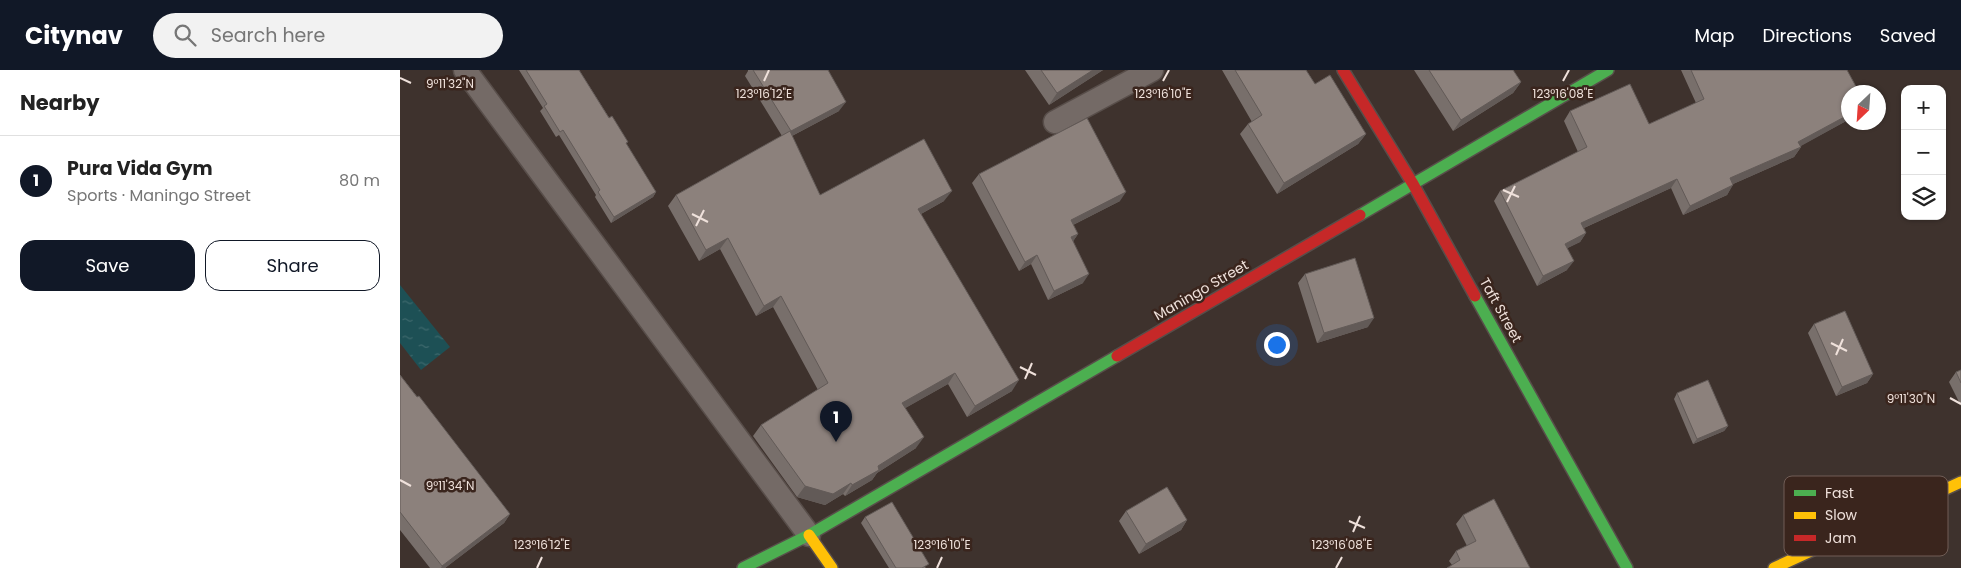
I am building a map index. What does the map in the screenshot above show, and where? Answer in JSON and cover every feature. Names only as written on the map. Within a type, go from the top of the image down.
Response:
[{"type":"street","name":"Taft Street","points":[[1343,70],[1413,184],[1628,568]]},
{"type":"street","name":"Maningo Street","points":[[743,568],[809,534],[1608,70]]},
{"type":"street","points":[[1948,488],[1961,482]]},
{"type":"street","points":[[809,534],[832,568]]},
{"type":"street","points":[[1774,568],[1800,556]]},
{"type":"lane","points":[[465,70],[809,534]]},
{"type":"lane","points":[[1055,122],[1152,70]]},
{"type":"water","points":[[400,285],[450,347],[421,370],[400,343]]},
{"type":"building","points":[[526,70],[579,70],[609,118],[612,116],[656,192],[614,217],[598,192],[600,190],[563,130],[560,132],[544,106],[547,104]]},
{"type":"building","points":[[753,70],[828,70],[846,102],[791,131]]},
{"type":"building","points":[[1041,70],[1093,70],[1057,93]]},
{"type":"building","points":[[1235,70],[1306,70],[1315,84],[1330,75],[1366,134],[1284,183],[1248,124],[1262,115]]},
{"type":"building","points":[[1429,70],[1513,70],[1521,82],[1461,120]]},
{"type":"building","points":[[1691,70],[1847,70],[1855,85],[1841,85],[1841,119],[1798,142],[1801,147],[1730,178],[1733,185],[1690,206],[1677,179],[1581,223],[1586,233],[1565,244],[1574,261],[1543,276],[1500,191],[1587,147],[1570,111],[1630,84],[1649,124],[1704,99]]},
{"type":"building","points":[[1087,118],[1126,192],[1071,220],[1078,234],[1071,237],[1089,274],[1054,291],[1037,255],[1025,262],[979,174]]},
{"type":"building","points":[[790,131],[820,195],[924,139],[952,191],[918,209],[1019,380],[975,406],[955,373],[902,403],[924,437],[878,466],[879,470],[833,494],[805,486],[761,425],[828,383],[781,296],[764,306],[728,238],[706,250],[676,195]]},
{"type":"building","points":[[1355,258],[1374,318],[1324,333],[1305,274]]},
{"type":"building","points":[[1845,311],[1873,374],[1842,387],[1814,324]]},
{"type":"building","points":[[1961,370],[1961,383],[1956,372]]},
{"type":"building","points":[[400,375],[417,397],[419,396],[510,514],[442,566],[400,512]]},
{"type":"building","points":[[1708,380],[1728,426],[1697,439],[1677,393]]},
{"type":"building","points":[[1167,487],[1187,520],[1146,544],[1126,511]]},
{"type":"building","points":[[1494,499],[1530,568],[1447,568],[1460,560],[1456,551],[1476,541],[1463,515]]},
{"type":"building","points":[[892,502],[929,564],[922,568],[896,568],[865,517]]},
{"type":"traffic: fast","points":[[1360,215],[1608,70]]},
{"type":"traffic: fast","points":[[1475,296],[1627,568]]},
{"type":"traffic: fast","points":[[743,568],[809,535],[1117,356]]},
{"type":"traffic: slow","points":[[1948,488],[1961,482]]},
{"type":"traffic: slow","points":[[809,535],[832,568]]},
{"type":"traffic: slow","points":[[1774,568],[1800,556]]},
{"type":"traffic: jam","points":[[1343,70],[1413,184],[1475,296]]},
{"type":"traffic: jam","points":[[1117,356],[1360,215]]},
{"type":"place","name":"Pura Vida Gym","points":[[836,442]]}]
